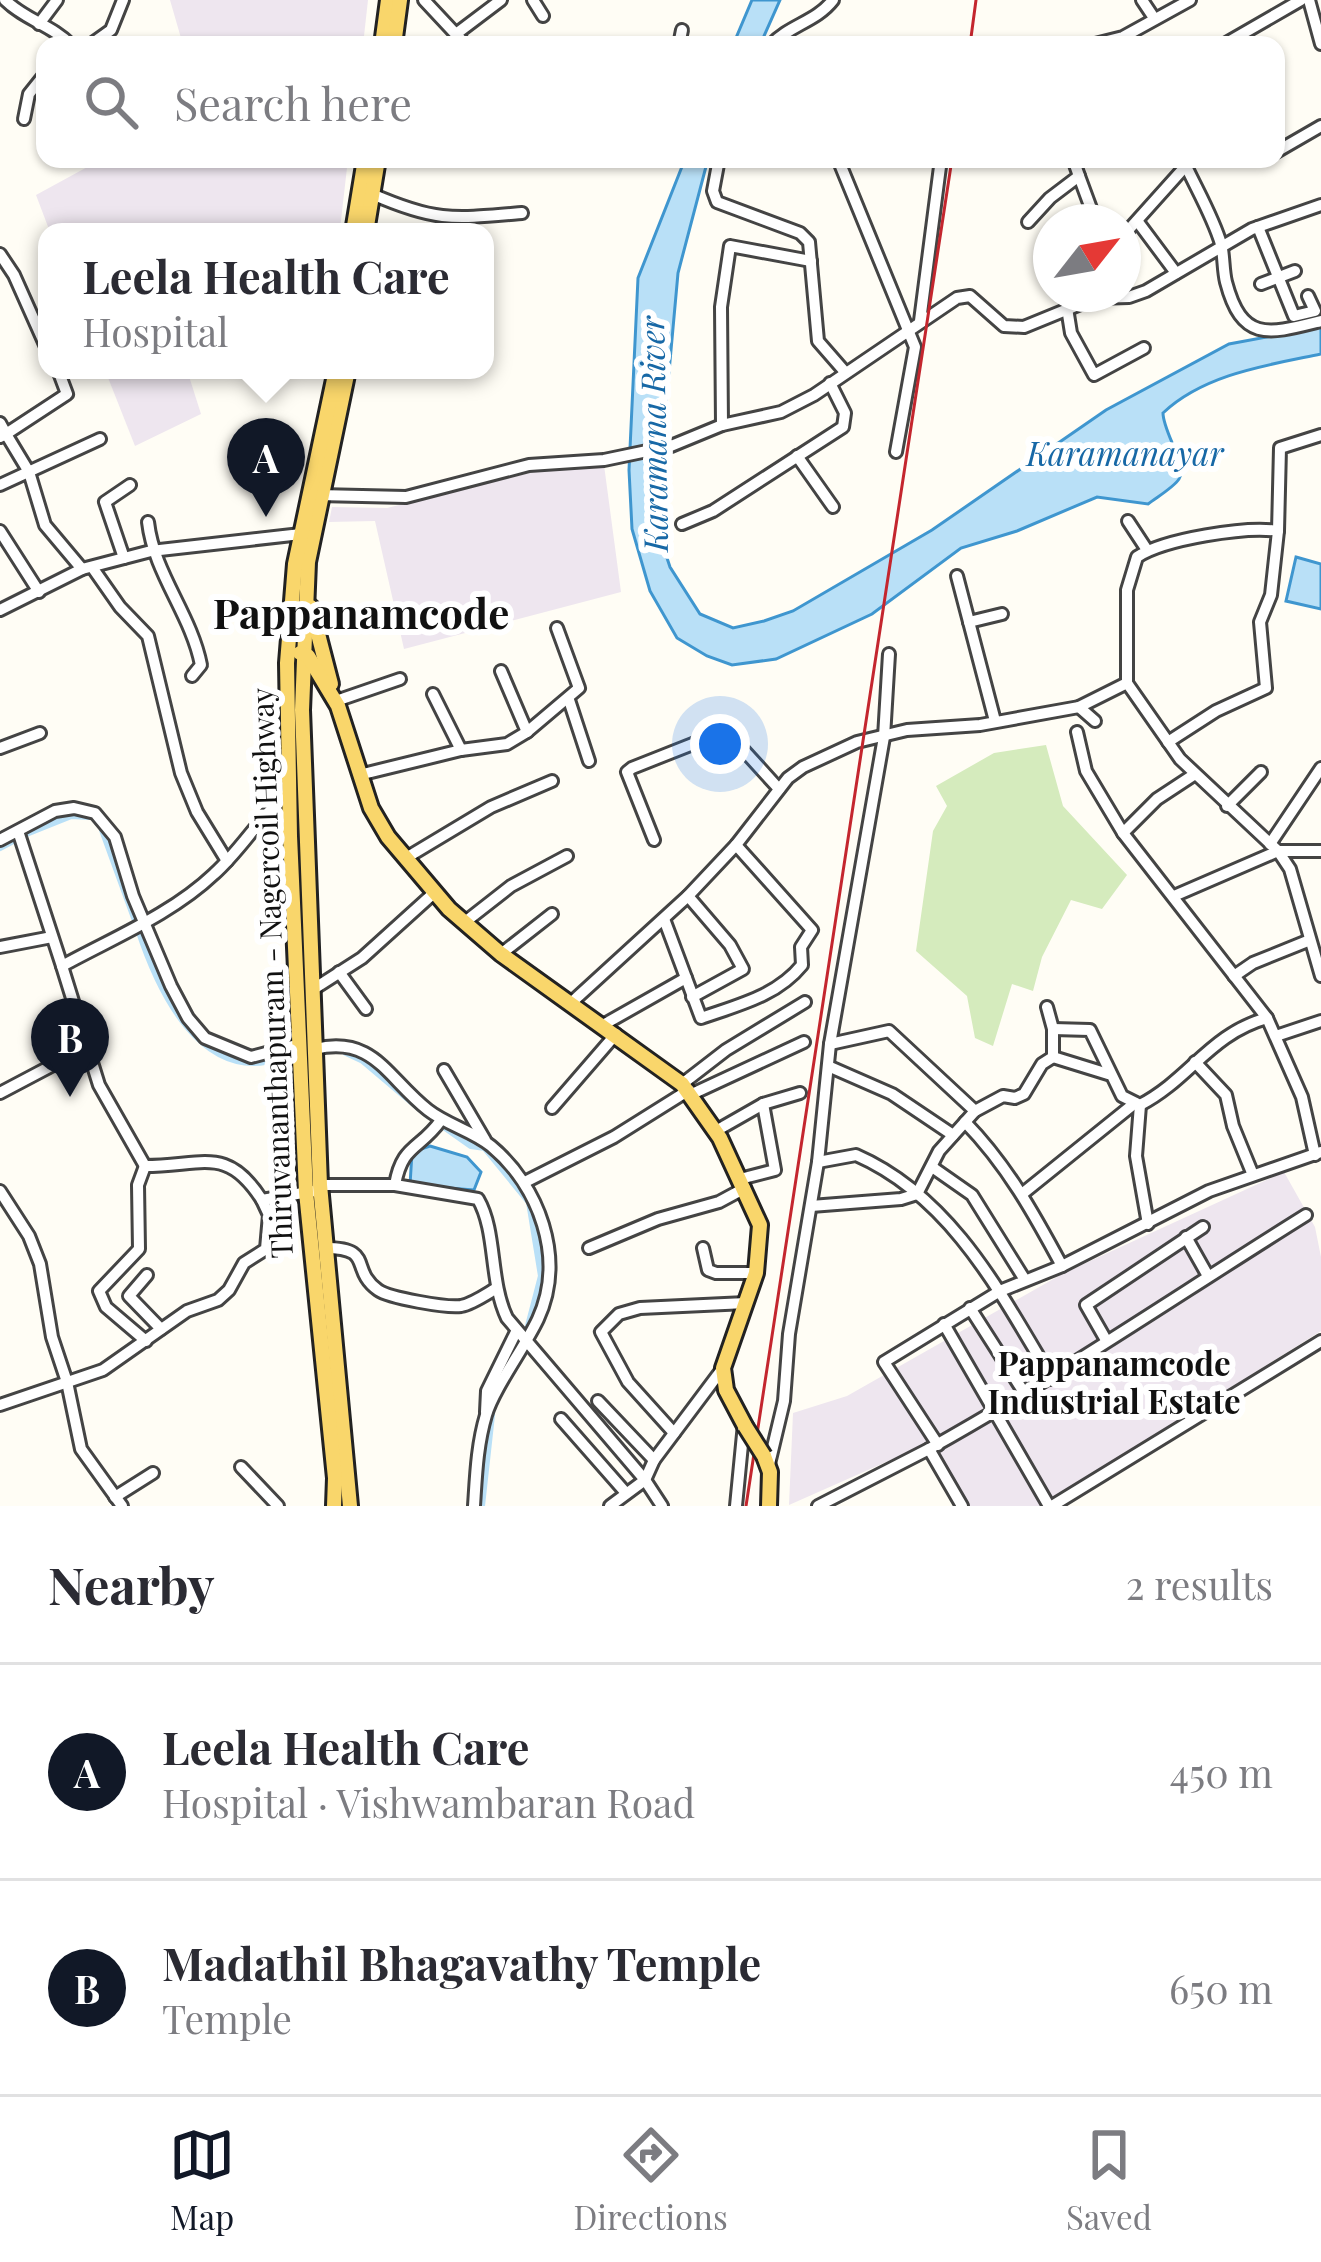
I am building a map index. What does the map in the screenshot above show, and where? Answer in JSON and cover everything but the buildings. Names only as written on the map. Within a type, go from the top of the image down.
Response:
[{"type":"main road","points":[[383,36],[388,0]]},
{"type":"main road","points":[[395,36],[400,0]]},
{"type":"main road","points":[[354,223],[364,168]]},
{"type":"main road","points":[[367,223],[376,168]]},
{"type":"main road","name":"Thiruvananthapuram - Nagercoil Highway","points":[[307,1046],[312,990],[296,647],[335,379]]},
{"type":"main road","name":"Thiruvananthapuram - Nagercoil Highway","points":[[334,1506],[290,791],[301,534],[317,495],[346,379]]},
{"type":"main road","points":[[306,580],[320,646],[359,775],[371,808],[406,858],[501,954],[688,1089],[742,1183],[760,1225],[756,1273],[723,1368],[726,1390],[766,1461],[769,1506]]},
{"type":"main road","points":[[296,647],[320,646]]},
{"type":"main road","points":[[296,647],[308,656],[337,704]]},
{"type":"main road","points":[[302,710],[319,700],[337,704]]},
{"type":"main road","name":"Thiruvananthapuram - Nagercoil Highway","points":[[315,1189],[350,1506]]},
{"type":"street","points":[[5,0],[61,36]]},
{"type":"street","points":[[39,24],[57,0]]},
{"type":"street","points":[[103,36],[111,30],[123,0]]},
{"type":"street","points":[[424,0],[456,34],[501,0]]},
{"type":"street","points":[[533,0],[543,16]]},
{"type":"street","points":[[779,36],[820,15],[833,0]]},
{"type":"street","points":[[1142,0],[1154,18]]},
{"type":"street","points":[[1125,36],[1190,0]]},
{"type":"street","points":[[1239,36],[1305,0],[1320,35]]},
{"type":"street","points":[[24,119],[28,94],[36,85]]},
{"type":"street","points":[[1285,147],[1321,126]]},
{"type":"street","points":[[717,168],[713,190],[717,202],[800,233],[808,242],[818,340],[845,373]]},
{"type":"street","points":[[842,168],[915,347],[896,452]]},
{"type":"street","points":[[920,321],[940,168]]},
{"type":"street","points":[[1076,168],[1089,204]]},
{"type":"street","points":[[1141,218],[1184,168]]},
{"type":"street","points":[[1191,168],[1221,244],[1225,279],[1244,324],[1251,329],[1321,321]]},
{"type":"street","points":[[1028,222],[1079,176]]},
{"type":"street","points":[[372,194],[424,216],[522,213]]},
{"type":"street","points":[[1141,291],[1258,226],[1321,205]]},
{"type":"street","points":[[1141,226],[1176,273]]},
{"type":"street","points":[[1258,226],[1296,321]]},
{"type":"street","points":[[722,425],[721,307],[730,246],[811,261]]},
{"type":"street","points":[[0,254],[38,329]]},
{"type":"street","points":[[1261,284],[1294,271]]},
{"type":"street","points":[[0,281],[14,274]]},
{"type":"street","points":[[317,495],[406,497],[529,465],[604,460],[671,446],[722,425],[781,412],[957,298],[970,296],[1004,326],[1014,328],[1056,312]]},
{"type":"street","points":[[1296,321],[1315,311],[1308,296]]},
{"type":"street","points":[[1068,312],[1071,333],[1094,375],[1144,348]]},
{"type":"street","points":[[61,379],[67,394],[2,431],[29,472],[45,525],[148,636],[181,773],[226,862]]},
{"type":"street","points":[[682,524],[713,511],[846,422],[830,383]]},
{"type":"street","points":[[1168,742],[1216,711],[1266,688],[1260,622],[1271,596],[1280,448],[1321,435]]},
{"type":"street","points":[[0,485],[100,440]]},
{"type":"street","points":[[797,456],[833,507]]},
{"type":"street","points":[[124,558],[105,502],[130,485]]},
{"type":"street","points":[[1128,521],[1148,550]]},
{"type":"street","points":[[148,522],[151,550],[197,645],[201,664],[192,676]]},
{"type":"street","points":[[1278,531],[1259,529],[1148,550],[1137,557],[1129,573],[1127,683],[1195,775],[1274,848],[1290,869],[1321,974]]},
{"type":"street","points":[[0,531],[39,592]]},
{"type":"street","points":[[0,610],[87,568],[151,550],[301,534]]},
{"type":"street","points":[[957,576],[994,722]]},
{"type":"street","points":[[969,622],[1002,614]]},
{"type":"street","points":[[359,775],[507,744],[527,732],[579,688],[557,628]]},
{"type":"street","points":[[766,1461],[784,1401],[789,1334],[818,1162],[830,1044],[884,737],[889,654]]},
{"type":"street","points":[[501,670],[527,732]]},
{"type":"street","points":[[337,704],[400,679]]},
{"type":"street","points":[[572,1002],[688,896],[803,767],[884,737],[1079,707],[1127,683]]},
{"type":"street","points":[[434,694],[461,750]]},
{"type":"street","points":[[568,700],[590,761]]},
{"type":"street","points":[[1079,707],[1095,721]]},
{"type":"street","points":[[962,1506],[884,1362],[1000,1292],[1209,1191],[1318,1154],[1302,1097],[1267,1018],[1123,832],[1087,771],[1077,732]]},
{"type":"street","points":[[0,748],[40,733]]},
{"type":"street","points":[[654,840],[627,772],[632,768],[713,736],[740,746],[779,789]]},
{"type":"street","points":[[1274,848],[1321,768]]},
{"type":"street","points":[[1227,806],[1261,772]]},
{"type":"street","points":[[1123,832],[1157,800],[1195,775]]},
{"type":"street","points":[[406,858],[491,807],[552,781]]},
{"type":"street","points":[[62,966],[183,900],[226,862],[290,791]]},
{"type":"street","points":[[0,841],[56,811],[74,808],[94,813],[115,837],[143,922],[188,1018],[205,1038],[251,1057],[307,1046],[360,1048],[441,1120],[487,1143]]},
{"type":"street","points":[[18,831],[99,1085],[145,1166],[138,1185],[139,1249],[99,1291],[106,1307],[146,1341]]},
{"type":"street","points":[[664,919],[701,1018],[790,980],[802,965],[801,946],[812,930],[736,844]]},
{"type":"street","points":[[1174,896],[1274,848],[1321,850]]},
{"type":"street","points":[[465,922],[511,886],[567,856]]},
{"type":"street","points":[[312,990],[362,958],[435,892]]},
{"type":"street","points":[[688,896],[743,969],[692,997]]},
{"type":"street","points":[[1303,916],[1321,909]]},
{"type":"street","points":[[501,954],[552,914]]},
{"type":"street","points":[[0,947],[52,937]]},
{"type":"street","points":[[1234,976],[1310,940]]},
{"type":"street","points":[[339,972],[366,1009]]},
{"type":"street","points":[[552,1108],[610,1030],[686,978]]},
{"type":"street","points":[[688,1089],[726,1051],[805,1002]]},
{"type":"street","points":[[1047,1007],[1053,1057]]},
{"type":"street","points":[[1022,1194],[1138,1104],[1170,1089],[1230,1031],[1267,1018]]},
{"type":"street","points":[[1276,1036],[1321,1021]]},
{"type":"street","points":[[1053,1029],[1090,1030],[1108,1074],[1126,1100],[1138,1104]]},
{"type":"street","points":[[830,1044],[889,1031],[975,1112]]},
{"type":"street","points":[[525,1183],[614,1137],[688,1089],[804,1042]]},
{"type":"street","points":[[0,1093],[89,1046]]},
{"type":"street","points":[[811,1206],[917,1194],[965,1122],[1003,1096],[1024,1094],[1042,1064],[1053,1057],[1108,1074]]},
{"type":"street","points":[[1195,1062],[1226,1095],[1253,1175]]},
{"type":"street","points":[[829,1066],[892,1094],[953,1135]]},
{"type":"street","points":[[444,1070],[487,1143],[536,1198],[544,1222],[548,1275],[542,1309],[488,1390],[474,1506]]},
{"type":"street","points":[[721,1128],[763,1104],[800,1093]]},
{"type":"street","points":[[589,1248],[658,1219],[718,1202],[742,1183],[776,1170],[763,1104]]},
{"type":"street","points":[[1138,1104],[1136,1156],[1148,1224]]},
{"type":"street","points":[[395,1185],[401,1159],[425,1141],[441,1120]]},
{"type":"street","points":[[965,1122],[992,1150],[1022,1194],[1062,1266]]},
{"type":"street","points":[[818,1162],[856,1155],[917,1194],[969,1245],[1052,1379]]},
{"type":"street","points":[[0,1406],[103,1370],[187,1311],[218,1300],[244,1263],[266,1249],[269,1215],[246,1174],[213,1162],[145,1166]]},
{"type":"street","points":[[932,1167],[972,1195],[1025,1280]]},
{"type":"street","points":[[262,1200],[315,1189],[395,1185],[478,1199],[485,1213],[495,1289],[521,1337],[645,1480],[662,1506]]},
{"type":"street","points":[[0,1191],[29,1236],[40,1264],[52,1337],[81,1449],[119,1501],[153,1473]]},
{"type":"street","points":[[818,1506],[1052,1379],[1306,1215]]},
{"type":"street","points":[[1106,1340],[1086,1305],[1203,1227]]},
{"type":"street","points":[[1186,1238],[1208,1276]]},
{"type":"street","points":[[325,1248],[355,1252],[373,1286],[398,1297],[457,1306],[495,1289]]},
{"type":"street","points":[[703,1248],[707,1270],[756,1273]]},
{"type":"street","points":[[147,1274],[129,1296],[161,1329]]},
{"type":"street","points":[[674,1433],[628,1382],[602,1332],[619,1314],[640,1308],[746,1304]]},
{"type":"street","points":[[970,1308],[1025,1394]]},
{"type":"street","points":[[944,1324],[1050,1506],[1321,1341]]},
{"type":"street","points":[[610,1506],[645,1480],[653,1460],[723,1368]]},
{"type":"street","points":[[598,1401],[653,1460]]},
{"type":"street","points":[[561,1419],[626,1493]]},
{"type":"street","points":[[736,1506],[745,1425]]},
{"type":"street","points":[[241,1467],[278,1506]]},
{"type":"shaded area","points":[[170,0],[368,0],[364,36],[180,36]]},
{"type":"shaded area","points":[[86,168],[347,168],[341,223],[47,223],[36,195]]},
{"type":"shaded area","points":[[109,379],[190,379],[201,414],[135,446]]},
{"type":"shaded area","points":[[604,465],[621,592],[404,649],[375,521],[329,522],[332,507],[387,508],[542,470]]},
{"type":"shaded area","points":[[1284,1172],[1315,1227],[1321,1257],[1321,1331],[1042,1506],[969,1506],[929,1443],[789,1505],[793,1413],[847,1396],[1064,1273]]},
{"type":"green space","points":[[1046,745],[1063,806],[1127,875],[1102,909],[1071,900],[1042,957],[1033,991],[1012,984],[993,1046],[975,1038],[967,996],[916,951],[933,831],[947,806],[936,786],[994,753]]},
{"type":"water","points":[[752,0],[780,0],[764,36],[737,36]]},
{"type":"water","name":"Karamanayar","points":[[681,168],[706,168],[678,273],[657,504],[660,537],[670,567],[700,614],[733,628],[793,611],[932,530],[1106,410],[1229,344],[1321,327],[1321,354],[1217,380],[1163,413],[1181,473],[1173,486],[1148,504],[1097,497],[1017,531],[961,548],[872,614],[776,659],[732,665],[677,638],[650,591],[632,529],[629,470],[638,278]]},
{"type":"water","points":[[1296,557],[1321,564],[1321,609],[1286,601]]},
{"type":"water","points":[[430,1146],[467,1157],[481,1172],[474,1190],[410,1185],[412,1152]]},
{"type":"waterway","points":[[26,833],[71,815],[89,816]]},
{"type":"waterway","points":[[103,830],[135,918]]},
{"type":"waterway","points":[[0,847],[15,839]]},
{"type":"waterway","points":[[139,929],[172,1003],[206,1044],[227,1057],[251,1062],[279,1058]]},
{"type":"waterway","points":[[346,1052],[363,1060],[428,1115]]},
{"type":"waterway","points":[[444,1126],[471,1145],[485,1147],[530,1202],[542,1276],[529,1326]]},
{"type":"waterway","points":[[481,1506],[491,1415]]},
{"type":"railway","points":[[971,36],[976,0]]},
{"type":"railway","points":[[746,1506],[951,168]]},
{"type":"place","name":"Leela Health Care","points":[[266,517]]},
{"type":"place","name":"Madathil Bhagavathy Temple","points":[[70,1097]]},
{"type":"district","name":"Pappanamcode","points":[[361,614]]},
{"type":"district","name":"Pappanamcode Industrial Estate","points":[[1114,1383]]},
{"type":"water label","name":"Karamana River","points":[[654,434]]}]
